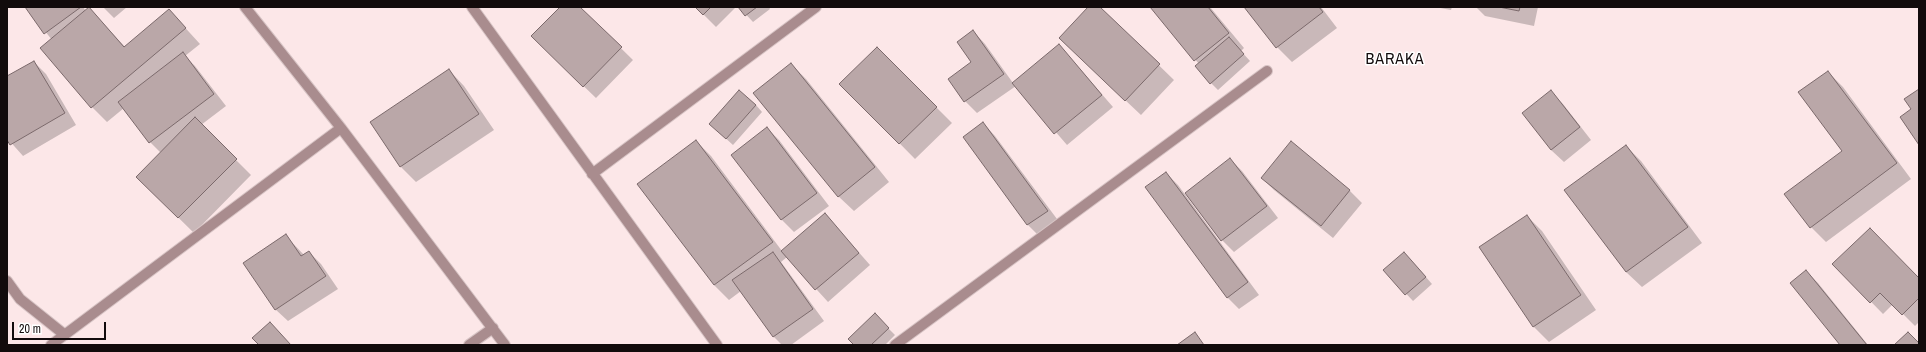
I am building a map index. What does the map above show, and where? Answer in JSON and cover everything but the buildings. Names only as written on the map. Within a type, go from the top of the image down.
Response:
[{"type":"street","points":[[245,7],[341,128],[505,345]]},
{"type":"street","points":[[472,7],[717,345]]},
{"type":"street","points":[[592,174],[816,7]]},
{"type":"street","points":[[895,345],[1267,71]]},
{"type":"street","points":[[51,345],[341,128]]},
{"type":"street","points":[[7,281],[20,299],[65,335]]},
{"type":"street","points":[[469,345],[493,328]]},
{"type":"district","name":"BARAKA","points":[[1395,60]]}]
